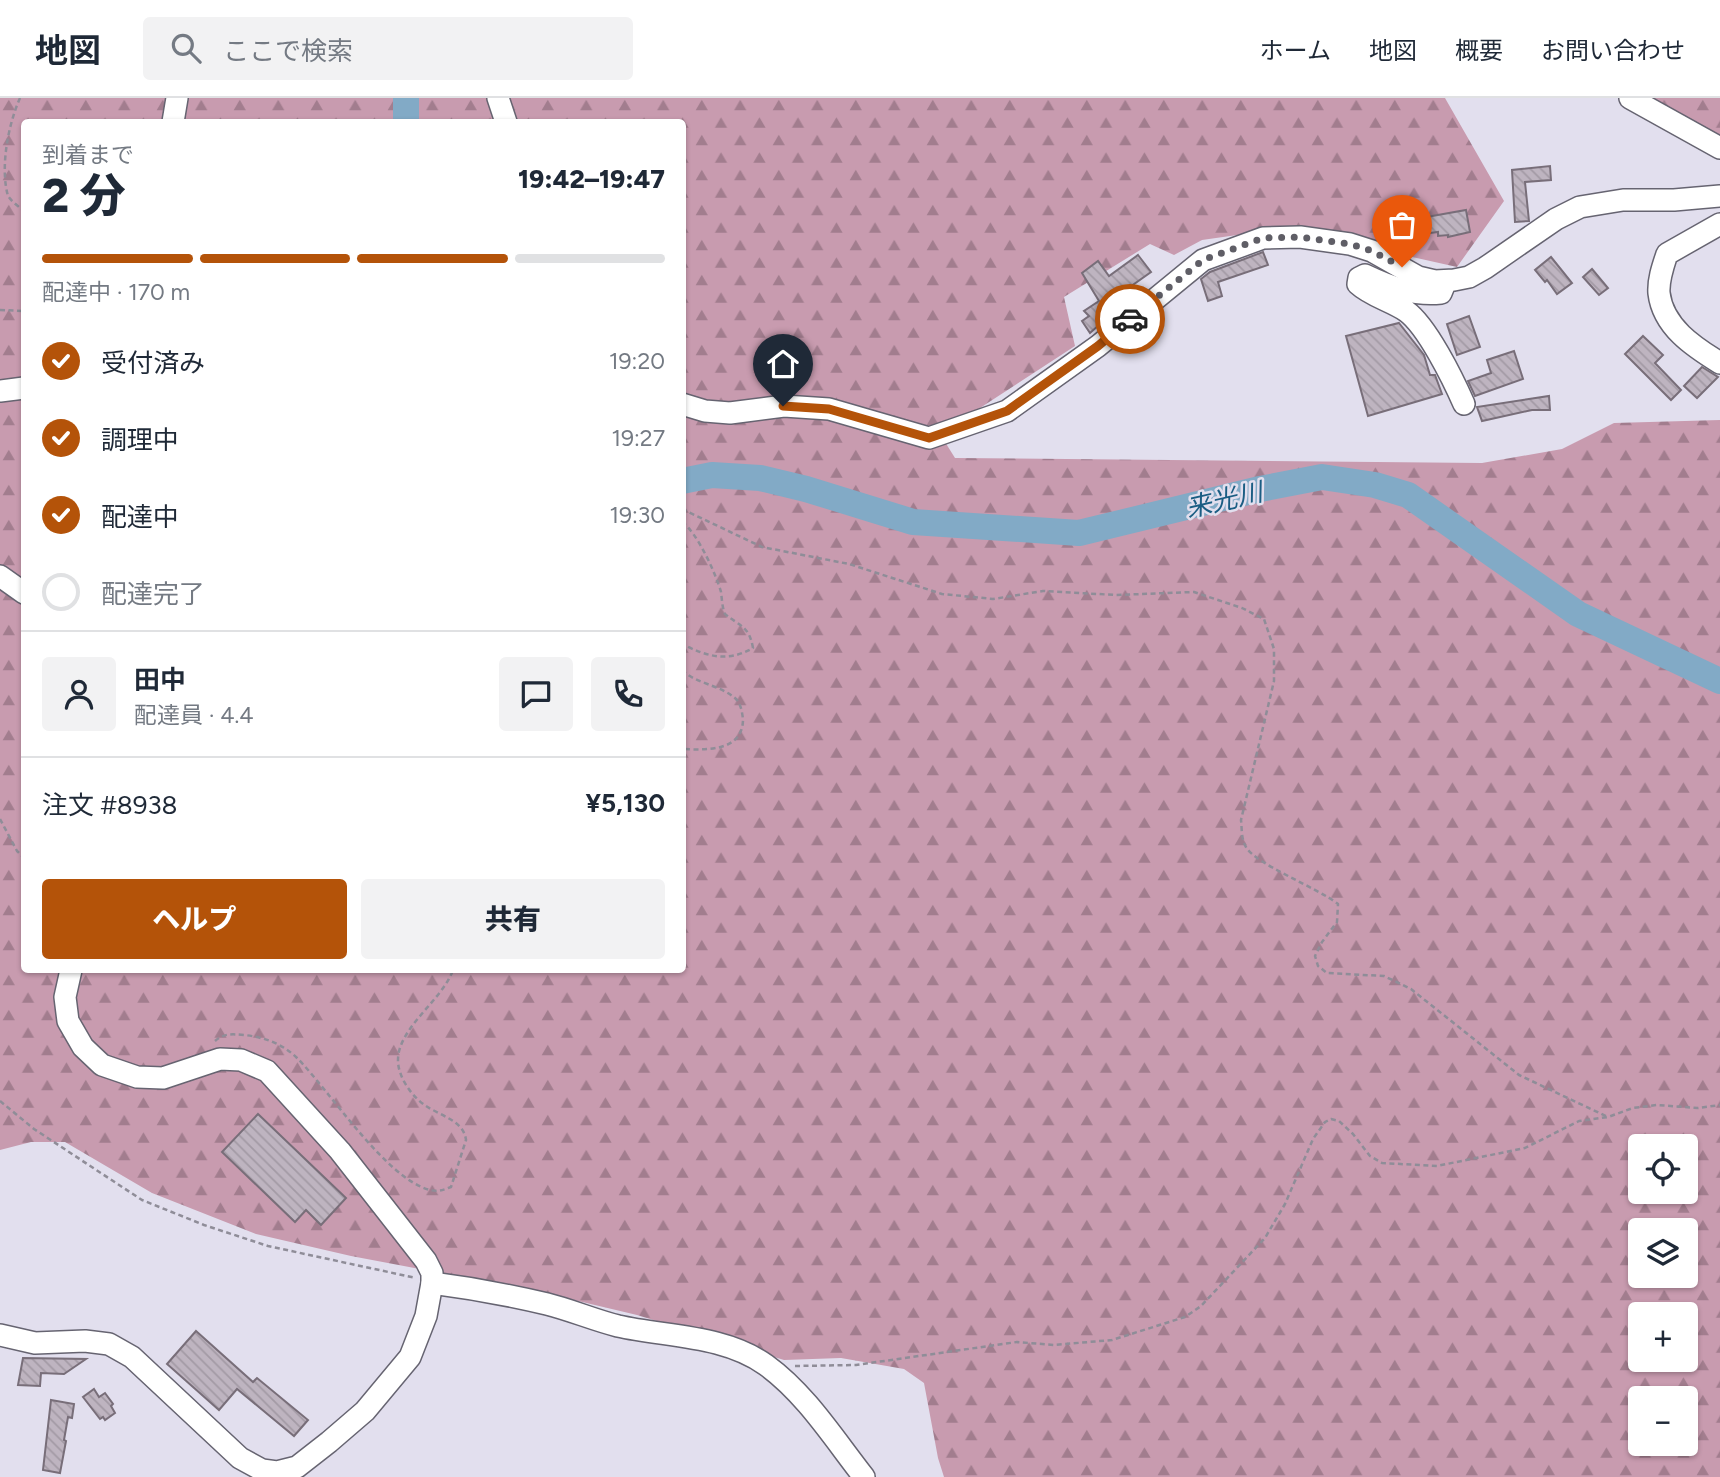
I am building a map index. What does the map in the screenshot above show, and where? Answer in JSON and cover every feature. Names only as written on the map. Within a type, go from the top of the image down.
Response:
[{"type":"street","points":[[174,119],[177,98]]},
{"type":"street","points":[[498,98],[505,119]]},
{"type":"street","points":[[1630,98],[1720,148]]},
{"type":"street","points":[[686,405],[705,411],[730,413],[783,406],[829,409],[929,438],[1007,411],[1098,346],[1203,260],[1263,238],[1300,237],[1350,244],[1372,251],[1418,277],[1446,281],[1469,277],[1556,219],[1580,207],[1623,200],[1674,201],[1720,196]]},
{"type":"street","points":[[1720,224],[1667,254],[1659,293],[1667,318],[1676,330],[1701,352],[1720,363]]},
{"type":"street","points":[[1446,281],[1441,293],[1428,294],[1412,293],[1365,275],[1359,278],[1359,284],[1367,292],[1382,297],[1417,321],[1453,380],[1464,404]]},
{"type":"street","points":[[0,391],[21,388]]},
{"type":"street","points":[[0,576],[21,591]]},
{"type":"street","points":[[0,1335],[35,1343],[85,1341],[109,1344],[132,1357],[240,1458],[262,1470],[277,1472],[297,1467],[365,1411],[410,1357],[426,1317],[432,1273],[426,1261],[340,1151],[267,1071],[253,1064],[220,1059],[163,1078],[137,1077],[102,1065],[83,1047],[68,1021],[65,997],[70,973]]},
{"type":"street","points":[[432,1283],[469,1287],[549,1304],[618,1325],[705,1340],[729,1348],[764,1364],[788,1384],[864,1477]]},
{"type":"path","points":[[20,98],[1,160],[3,186],[9,198],[21,208]]},
{"type":"path","points":[[0,310],[21,311]]},
{"type":"path","points":[[686,511],[762,547],[849,564],[942,594],[993,598],[1043,591],[1116,595],[1194,592],[1242,608],[1265,619],[1274,649],[1274,681],[1241,820],[1242,833],[1246,848],[1265,863],[1338,904],[1337,922],[1315,956],[1318,966],[1327,973],[1384,976],[1411,989],[1519,1075],[1608,1116]]},
{"type":"path","points":[[686,525],[716,578],[725,614],[751,634],[753,648],[744,653],[719,657],[705,656],[686,646]]},
{"type":"path","points":[[686,674],[736,699],[740,705],[743,724],[740,735],[729,746],[706,750],[686,749]]},
{"type":"path","points":[[0,820],[21,855]]},
{"type":"path","points":[[202,1066],[216,1039],[226,1034],[271,1040],[296,1057],[359,1132],[407,1177],[429,1190],[451,1188],[466,1140],[465,1132],[455,1122],[424,1105],[412,1093],[400,1073],[398,1055],[413,1024],[440,992],[451,973]]},
{"type":"path","points":[[0,1101],[34,1129],[154,1205],[204,1225],[268,1245],[432,1283]]},
{"type":"path","points":[[764,1364],[814,1367],[856,1365],[987,1347],[990,1344],[1017,1342],[1054,1345],[1112,1340],[1174,1322],[1201,1306],[1265,1238],[1285,1203],[1313,1139],[1325,1122],[1331,1119],[1339,1121],[1370,1156],[1382,1163],[1437,1166],[1525,1148],[1579,1121],[1633,1108],[1657,1105],[1698,1108],[1720,1105]]},
{"type":"green space","points":[[0,98],[1445,98],[1504,201],[1457,267],[1296,231],[1202,240],[1174,255],[1150,244],[1064,297],[1075,346],[940,434],[955,458],[1482,463],[1562,449],[1614,423],[1720,420],[1720,1477],[944,1477],[924,1383],[904,1369],[841,1358],[784,1360],[637,1315],[536,1291],[351,1256],[256,1234],[152,1193],[65,1142],[31,1142],[0,1150]]},
{"type":"green space","points":[[1648,98],[1720,98],[1720,140]]},
{"type":"building","points":[[1550,166],[1551,180],[1525,182],[1529,221],[1515,222],[1512,170]]},
{"type":"building","points":[[1466,210],[1470,232],[1448,237],[1438,236],[1438,232],[1407,236],[1404,221]]},
{"type":"building","points":[[1263,252],[1268,265],[1218,282],[1222,296],[1208,301],[1201,279],[1210,272]]},
{"type":"building","points":[[1138,255],[1151,272],[1113,299],[1119,307],[1090,333],[1082,321],[1089,316],[1084,311],[1099,301],[1082,273],[1098,261],[1109,276]]},
{"type":"building","points":[[1551,257],[1572,283],[1557,294],[1535,270]]},
{"type":"building","points":[[1592,269],[1608,288],[1599,295],[1583,277]]},
{"type":"building","points":[[1469,316],[1480,347],[1457,355],[1447,324]]},
{"type":"building","points":[[1399,323],[1424,355],[1430,375],[1435,375],[1442,394],[1368,416],[1346,336]]},
{"type":"building","points":[[1643,336],[1663,355],[1655,363],[1681,390],[1671,400],[1625,354]]},
{"type":"building","points":[[1514,351],[1523,379],[1475,396],[1468,381],[1491,373],[1487,360]]},
{"type":"building","points":[[1702,367],[1718,377],[1697,398],[1684,386]]},
{"type":"building","points":[[1549,396],[1550,410],[1532,410],[1482,421],[1477,407]]},
{"type":"building","points":[[258,1114],[346,1198],[321,1225],[306,1210],[295,1222],[222,1152]]},
{"type":"building","points":[[196,1331],[253,1382],[257,1378],[308,1420],[294,1436],[237,1389],[219,1410],[167,1364]]},
{"type":"building","points":[[23,1358],[86,1359],[64,1374],[41,1373],[40,1386],[18,1385]]},
{"type":"building","points":[[94,1389],[99,1397],[105,1393],[113,1404],[111,1406],[115,1413],[105,1420],[103,1417],[100,1419],[83,1397]]},
{"type":"building","points":[[51,1400],[74,1404],[72,1418],[68,1417],[60,1473],[43,1470]]},
{"type":"waterway","name":"来光川","points":[[406,98],[406,119]]},
{"type":"waterway","name":"来光川","points":[[686,480],[712,475],[760,478],[806,489],[913,522],[1079,533],[1260,489],[1322,477],[1375,485],[1408,495],[1578,614],[1720,681]]},
{"type":"way so far","points":[[1130,319],[1203,260],[1263,238],[1300,237],[1350,244],[1372,251],[1402,267]]},
{"type":"route","points":[[783,406],[829,409],[929,438],[1007,411],[1098,346],[1130,319]]}]
